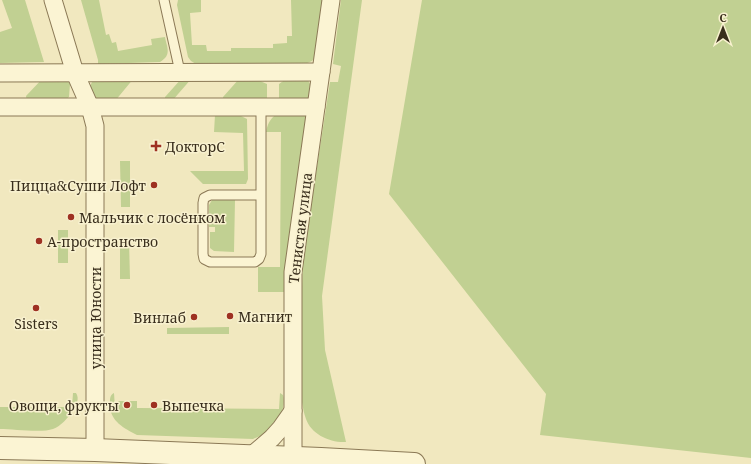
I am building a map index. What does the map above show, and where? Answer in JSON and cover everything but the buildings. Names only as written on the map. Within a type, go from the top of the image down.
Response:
[{"type":"street","name":"улица Юности","points":[[53,0],[75,73],[90,107],[95,126],[95,450]]},
{"type":"street","name":"Тенистая улица","points":[[294,458],[293,272],[331,0]]},
{"type":"street","points":[[0,73],[321,72]]},
{"type":"street","points":[[0,107],[316,107]]},
{"type":"street","points":[[251,456],[272,438],[293,412]]},
{"type":"street","points":[[0,448],[251,456],[325,461],[414,464]]},
{"type":"lane","points":[[164,0],[180,72]]},
{"type":"lane","points":[[261,107],[261,195],[261,254],[259,259],[255,262],[210,262],[204,259],[204,198],[210,195],[261,195]]},
{"type":"green space","points":[[2,0],[25,0],[44,62],[0,63],[0,32],[12,28]]},
{"type":"green space","points":[[81,0],[99,0],[106,35],[109,34],[112,43],[116,42],[118,51],[152,45],[151,39],[165,37],[168,51],[166,57],[160,62],[98,64]]},
{"type":"green space","points":[[178,0],[201,0],[201,12],[190,13],[192,45],[206,45],[207,51],[231,51],[231,48],[273,48],[273,44],[287,43],[287,36],[292,36],[291,0],[324,0],[316,56],[312,61],[305,64],[196,64],[188,57],[177,5]]},
{"type":"green space","points":[[341,0],[362,0],[322,296],[325,350],[346,442],[328,439],[312,429],[306,419],[302,402],[303,258],[330,82],[338,82],[341,66],[333,64]]},
{"type":"green space","points":[[422,0],[751,0],[751,458],[540,435],[546,394],[389,194]]},
{"type":"green space","points":[[44,77],[67,80],[70,84],[69,97],[65,100],[27,102],[26,96]]},
{"type":"green space","points":[[134,78],[115,101],[98,99],[90,90],[93,80]]},
{"type":"green space","points":[[182,78],[192,78],[172,101],[165,101],[165,97]]},
{"type":"green space","points":[[239,79],[255,79],[267,84],[267,99],[279,99],[279,84],[286,79],[308,80],[310,84],[308,100],[223,101],[223,97]]},
{"type":"green space","points":[[279,112],[303,113],[308,117],[287,292],[258,292],[258,267],[280,267],[281,132],[266,132],[270,120]]},
{"type":"green space","points":[[215,115],[239,115],[247,119],[248,179],[246,184],[203,184],[190,171],[244,171],[243,133],[214,132]]},
{"type":"green space","points":[[120,161],[130,161],[130,207],[121,207]]},
{"type":"green space","points":[[212,200],[235,200],[234,252],[214,251],[210,248],[210,232],[215,232],[215,227],[209,227],[209,205]]},
{"type":"green space","points":[[58,230],[68,230],[68,263],[58,263]]},
{"type":"green space","points":[[120,240],[129,240],[130,279],[120,279]]},
{"type":"green space","points":[[229,327],[229,334],[167,334],[167,328]]},
{"type":"green space","points":[[73,393],[76,393],[78,400],[67,419],[56,428],[42,431],[0,429],[0,407],[72,407]]},
{"type":"green space","points":[[114,393],[115,408],[118,408],[118,401],[137,401],[137,408],[279,409],[280,393],[283,395],[284,403],[276,425],[271,430],[253,439],[137,435],[118,423],[112,415],[110,400]]},
{"type":"place","name":"ДокторС","points":[[156,146]]},
{"type":"place","name":"Пицца&Суши Лофт","points":[[154,185]]},
{"type":"place","name":"Мальчик с лосёнком","points":[[71,217]]},
{"type":"place","name":"А-пространство","points":[[39,241]]},
{"type":"place","name":"Sisters","points":[[36,308]]},
{"type":"place","name":"Магнит","points":[[230,316]]},
{"type":"place","name":"Винлаб","points":[[194,317]]},
{"type":"place","name":"Овощи, фрукты","points":[[127,405]]},
{"type":"place","name":"Выпечка","points":[[154,405]]}]
